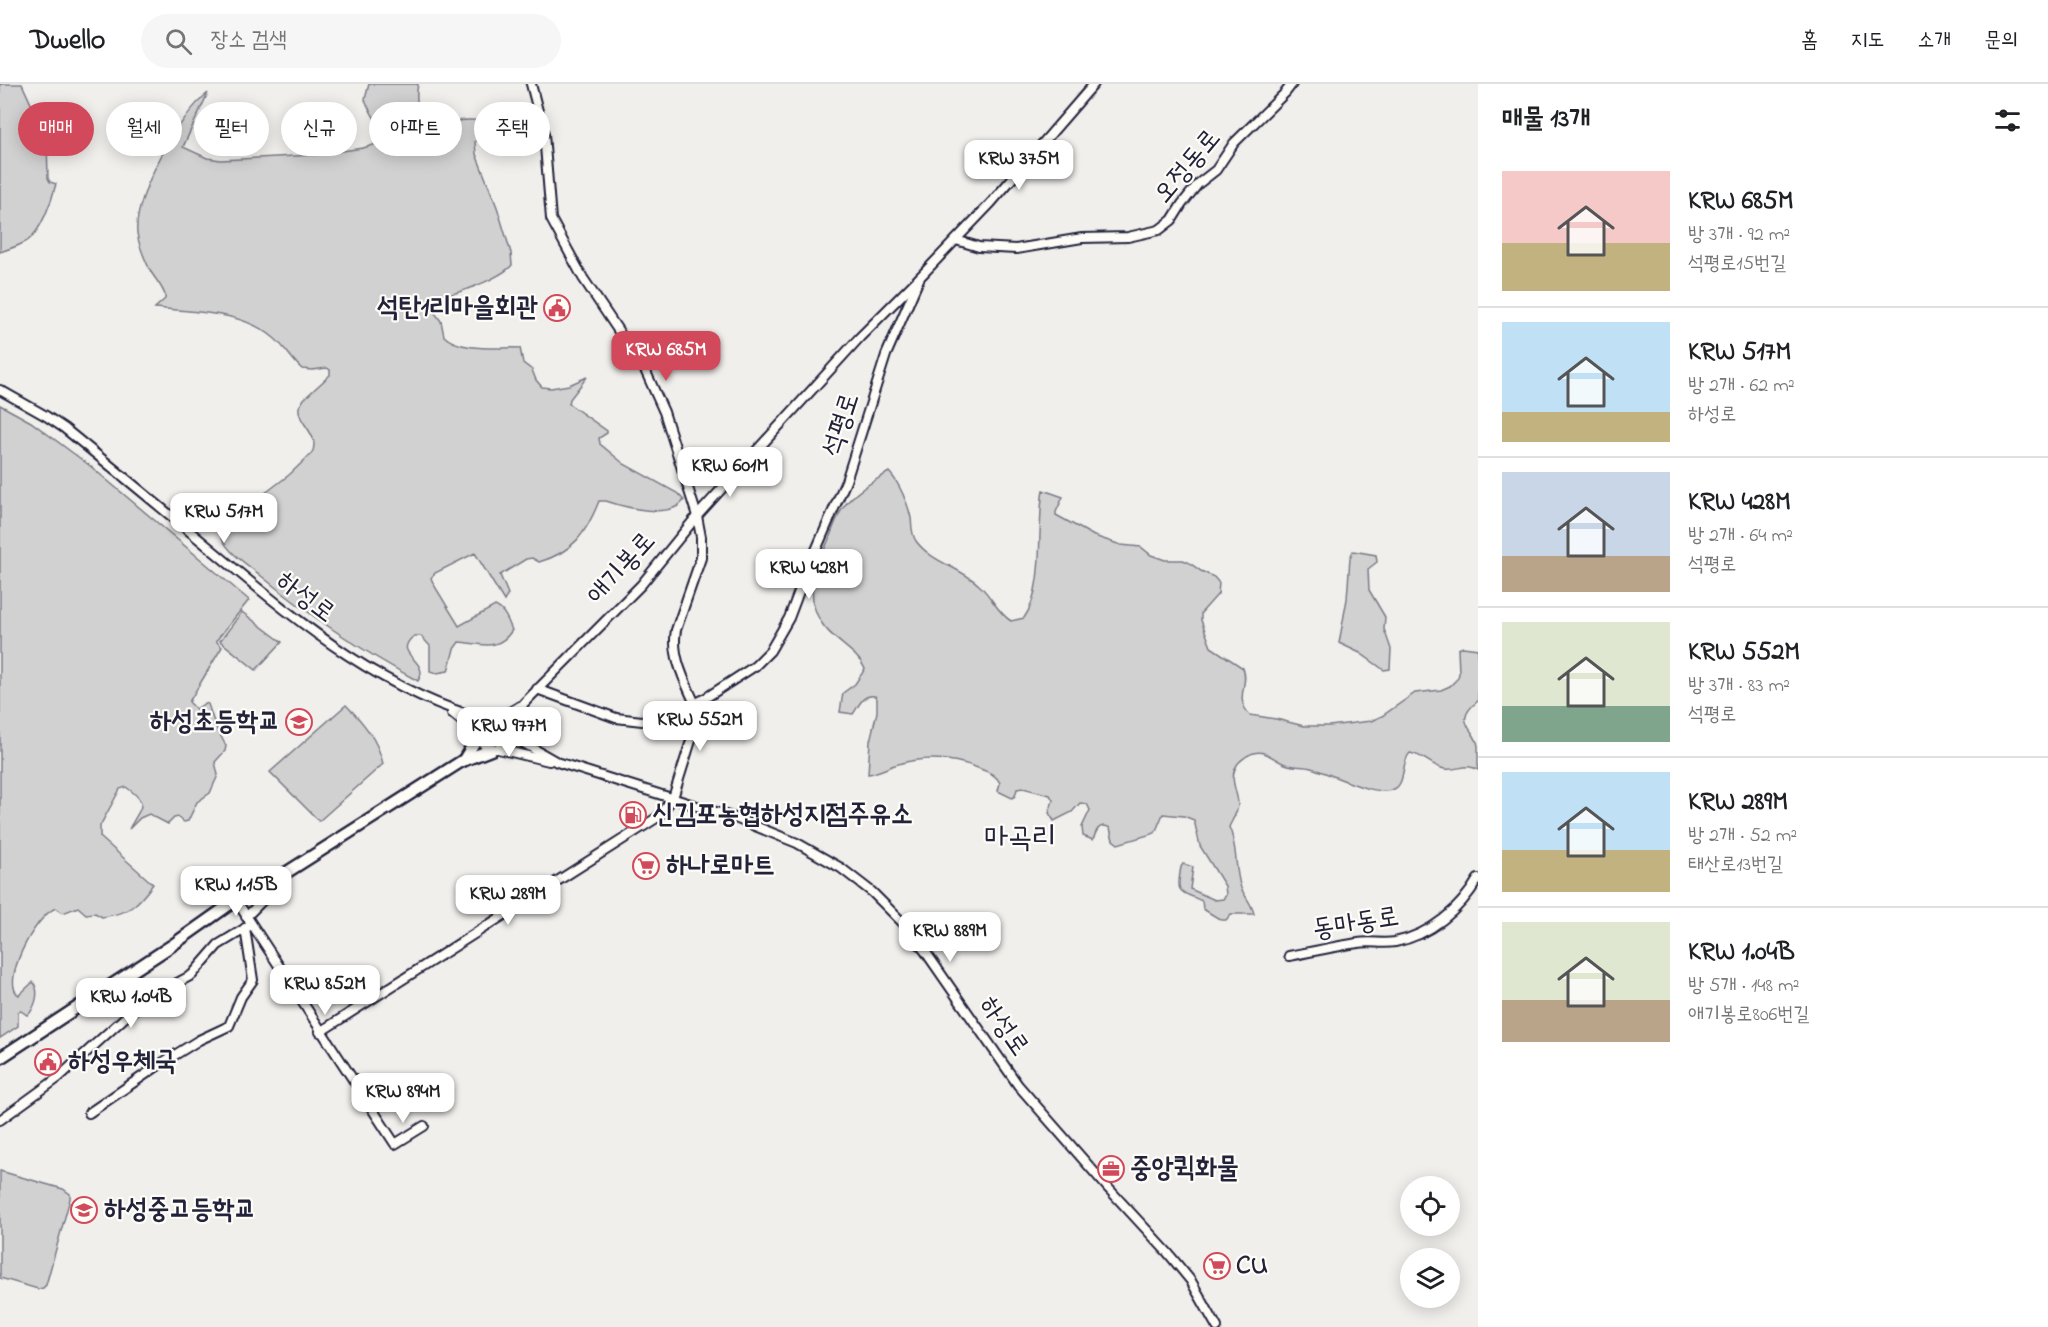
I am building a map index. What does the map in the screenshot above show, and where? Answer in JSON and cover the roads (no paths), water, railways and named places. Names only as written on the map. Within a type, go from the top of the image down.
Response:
[{"type":"main road","points":[[462,761],[479,735]]},
{"type":"main road","points":[[0,1058],[171,946],[236,900],[272,880],[462,761],[495,749]]},
{"type":"street","points":[[531,84],[544,134],[551,219],[574,264],[646,372],[664,412],[697,516],[701,537],[701,558],[674,642],[675,654],[694,704]]},
{"type":"street","name":"석평로","points":[[537,689],[616,718],[630,720],[655,718],[704,699],[755,666],[770,651],[780,636],[846,481],[886,355],[920,277],[991,203],[1094,84]]},
{"type":"street","name":"오정동로","points":[[956,240],[979,247],[1016,249],[1082,238],[1128,237],[1159,230],[1172,220],[1198,184],[1216,170],[1234,143],[1292,84]]},
{"type":"street","name":"애기봉로","points":[[508,734],[524,703],[641,585],[697,516],[860,337],[920,277]]},
{"type":"street","name":"하성로","points":[[0,390],[64,428],[275,603],[320,636],[380,675],[446,708],[492,721]]},
{"type":"street","points":[[321,1032],[658,817],[673,798],[704,699]]},
{"type":"street","points":[[479,735],[482,726],[512,712],[524,703]]},
{"type":"street","points":[[446,708],[479,735],[484,746],[557,762]]},
{"type":"street","points":[[492,721],[504,725],[508,734],[506,743],[495,749]]},
{"type":"street","name":"하성로","points":[[508,734],[557,762],[735,818],[814,851],[841,868],[888,906],[929,956],[1018,1084],[1191,1281],[1217,1327]]},
{"type":"street","name":"동마동로","points":[[1289,956],[1356,943],[1392,942],[1417,936],[1435,926],[1448,915],[1478,879]]},
{"type":"street","points":[[246,917],[263,900],[272,880]]},
{"type":"street","points":[[89,1113],[172,1056],[229,1026],[241,997],[253,980],[246,917],[236,900]]},
{"type":"street","points":[[248,927],[395,1144],[424,1126]]},
{"type":"street","points":[[0,1120],[58,1078],[143,1001],[192,975],[218,945],[248,927]]},
{"type":"place","name":"석탄1리마을회관","points":[[557,308]]},
{"type":"place","name":"하성초등학교","points":[[299,722]]},
{"type":"place","name":"신김포농협하성지점주유소","points":[[633,815]]},
{"type":"place","name":"하나로마트","points":[[646,866]]},
{"type":"place","name":"하성우체국","points":[[48,1062]]},
{"type":"place","name":"중앙퀵화물","points":[[1111,1169]]},
{"type":"place","name":"하성중고등학교","points":[[84,1210]]},
{"type":"place","name":"CU","points":[[1217,1266]]},
{"type":"district","name":"마곡리","points":[[1020,839]]}]
